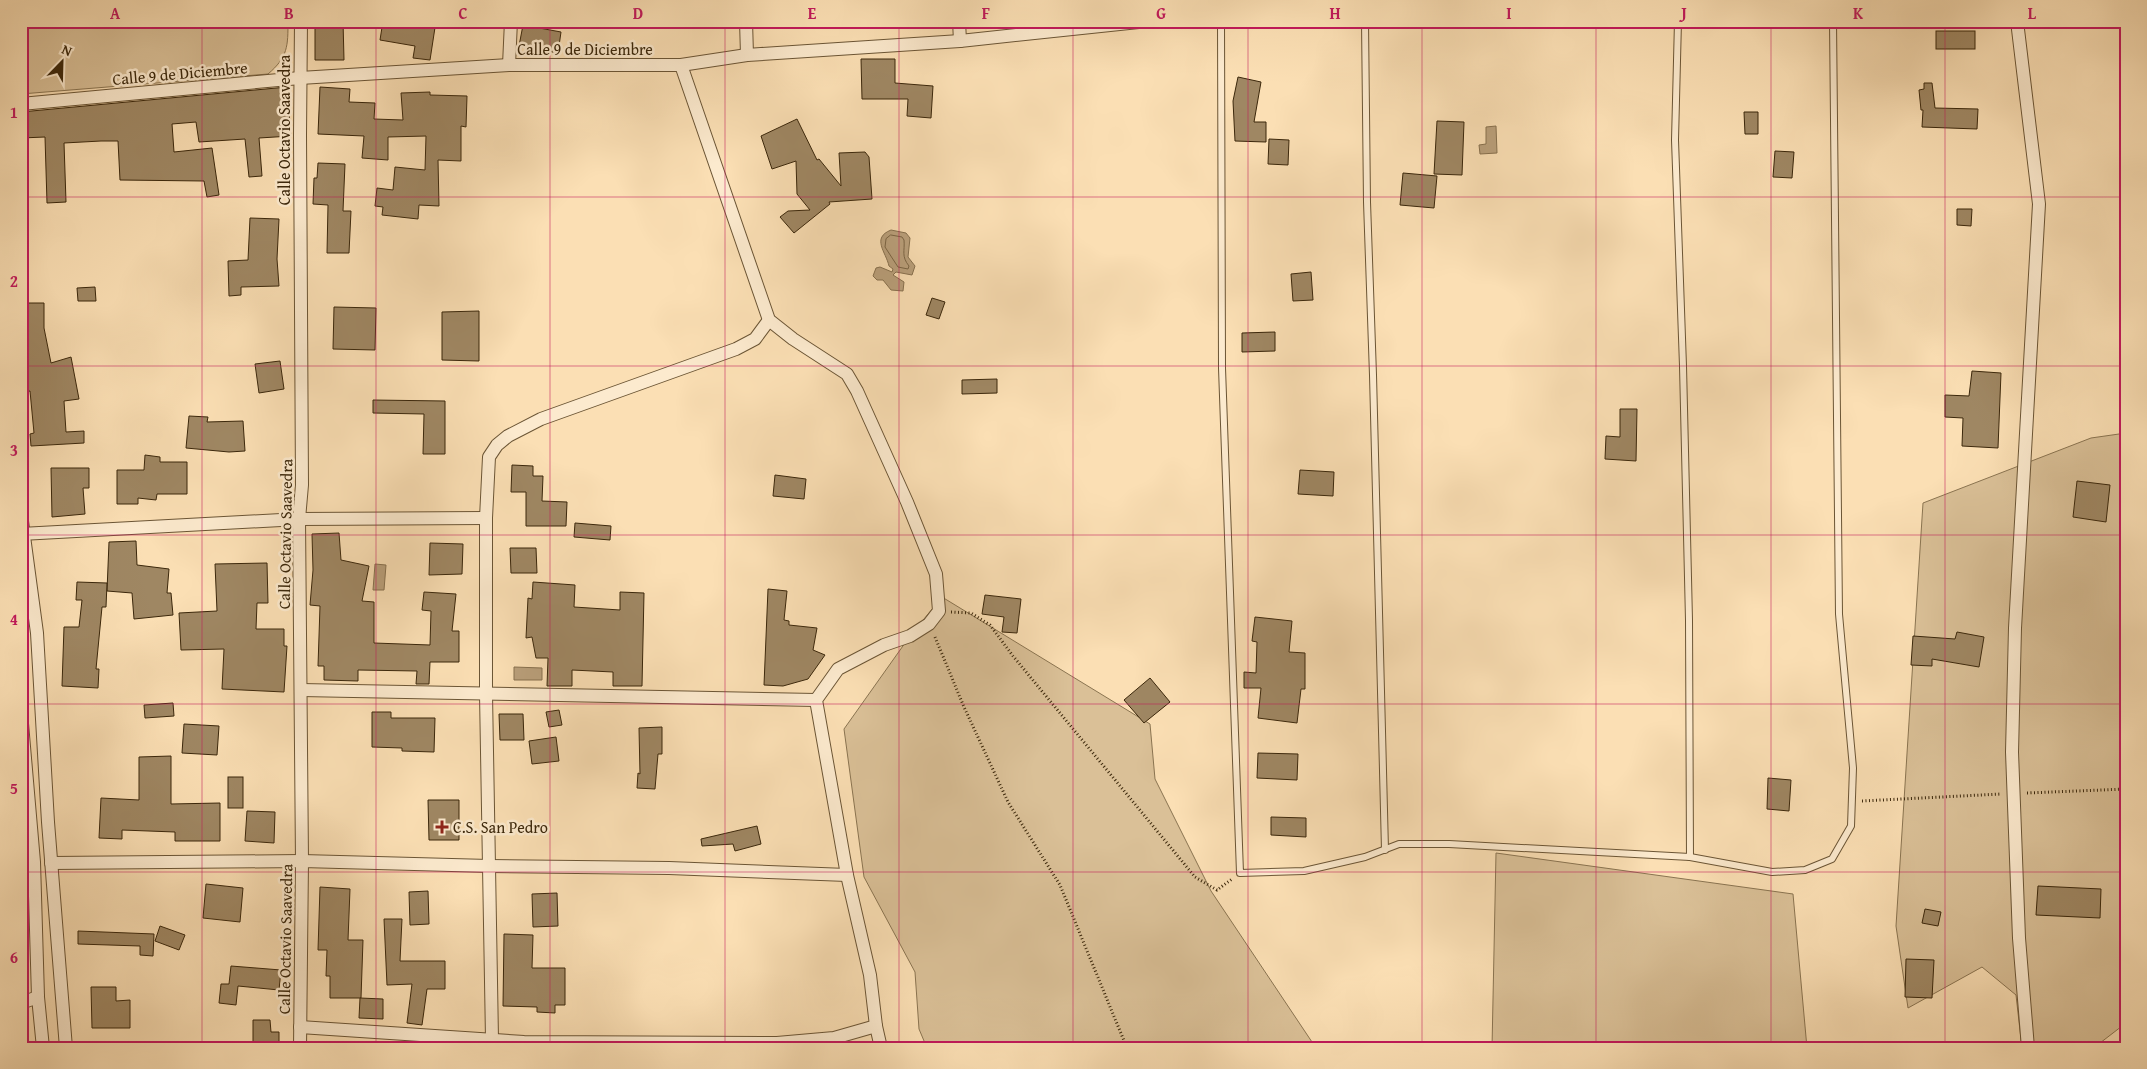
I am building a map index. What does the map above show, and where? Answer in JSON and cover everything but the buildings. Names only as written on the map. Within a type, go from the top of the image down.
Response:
[{"type":"street","name":"Calle Octavio Saavedra","points":[[300,1048],[302,861],[299,520],[302,465],[301,21]]},
{"type":"street","points":[[509,65],[511,21]]},
{"type":"street","points":[[746,21],[747,55]]},
{"type":"street","points":[[959,21],[960,41]]},
{"type":"street","name":"Calle 9 de Diciembre","points":[[21,104],[300,78],[509,65],[681,65],[747,55],[960,41],[1148,21]]},
{"type":"street","points":[[2017,21],[2039,204],[2015,628],[2012,752],[2019,938],[2028,1048]]},
{"type":"street","points":[[681,65],[769,320],[793,339],[847,374],[857,391],[907,502],[936,574],[939,611],[929,624],[910,636],[884,645],[838,669],[816,700],[847,875],[870,975],[876,1026],[881,1048]]},
{"type":"street","points":[[492,1039],[486,694],[486,518],[489,458],[496,445],[508,436],[541,419],[736,349],[755,339],[769,320]]},
{"type":"street","points":[[21,514],[37,632],[51,862],[66,1048]]},
{"type":"street","points":[[23,533],[299,520],[486,518]]},
{"type":"street","points":[[301,690],[816,700]]},
{"type":"street","points":[[21,712],[34,862],[38,997],[43,1048]]},
{"type":"street","points":[[51,862],[302,861],[669,868],[847,875]]},
{"type":"street","points":[[21,1003],[38,997]]},
{"type":"street","points":[[300,1027],[524,1042],[777,1045],[834,1038],[876,1026]]},
{"type":"lane","points":[[1222,21],[1222,368],[1240,873],[1304,871],[1365,856],[1399,844],[1449,844],[1690,857],[1772,872],[1805,870],[1832,858],[1851,826],[1853,768],[1839,614],[1833,21]]},
{"type":"lane","points":[[1364,21],[1367,202],[1385,850]]},
{"type":"lane","points":[[1678,21],[1675,140],[1689,610],[1690,857]]},
{"type":"path","points":[[939,611],[971,613],[990,625],[1013,656],[1196,877],[1217,890],[1240,873]]},
{"type":"path","points":[[929,624],[964,707],[1008,802],[1060,885],[1127,1048]]},
{"type":"path","points":[[1852,802],[2126,789]]},
{"type":"shaded area","points":[[21,21],[288,21],[288,37],[286,50],[280,62],[268,74],[21,94]]},
{"type":"shaded area","points":[[2126,433],[2126,1023],[2100,1043],[2098,1048],[2022,1048],[2016,995],[1982,967],[1908,1008],[1896,926],[1923,503],[2091,438]]},
{"type":"shaded area","points":[[942,597],[1150,724],[1155,779],[1211,891],[1316,1048],[927,1048],[919,1029],[915,972],[864,877],[844,729],[910,636]]},
{"type":"shaded area","points":[[1496,853],[1793,894],[1807,1048],[1492,1048]]},
{"type":"water","points":[[1496,126],[1497,153],[1480,154],[1479,145],[1486,144],[1486,127]]},
{"type":"water","points":[[891,230],[906,233],[910,238],[908,257],[915,266],[912,275],[896,272],[893,275],[904,282],[903,291],[891,290],[883,280],[877,280],[873,276],[876,268],[880,267],[892,272],[893,269],[889,266],[881,246],[882,237]]},
{"type":"water","points":[[375,564],[386,565],[384,590],[373,590]]},
{"type":"water","points":[[514,667],[542,668],[542,680],[514,680]]},
{"type":"place","name":"C.S. San Pedro","points":[[442,827]]}]
